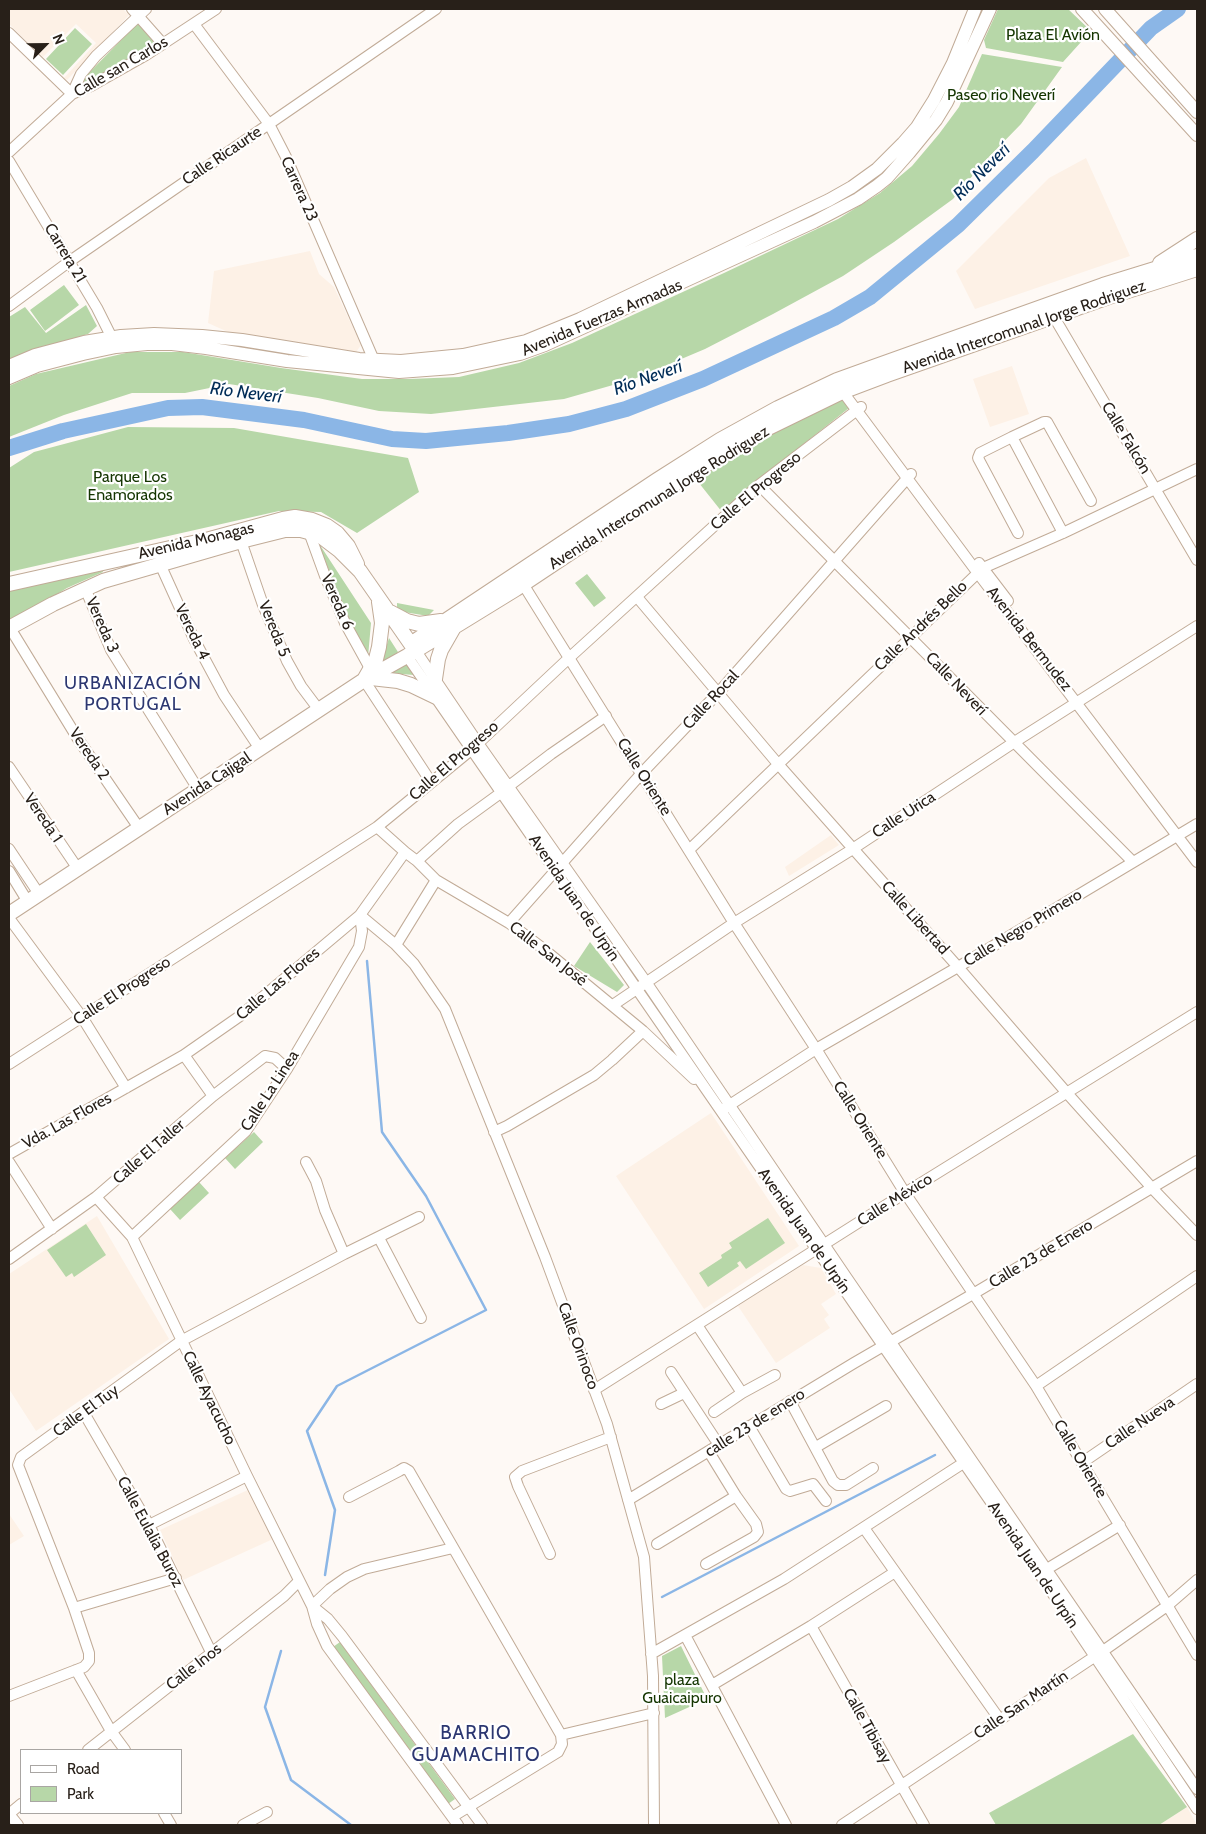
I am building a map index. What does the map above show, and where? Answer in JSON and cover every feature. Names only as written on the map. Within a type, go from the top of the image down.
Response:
[{"type":"main road","points":[[1150,270],[1197,239]]},
{"type":"main road","name":"Avenida Intercomunal Jorge Rodriguez","points":[[411,650],[686,461],[778,408],[855,373],[1150,270],[1195,263]]},
{"type":"main road","name":"Avenida Intercomunal Jorge Rodriguez","points":[[455,620],[523,584],[663,491],[775,424],[845,391],[1153,282],[1195,263]]},
{"type":"main road","name":"Avenida Monagas","points":[[9,584],[206,540],[295,517],[312,520],[327,526],[337,533],[348,546],[360,571],[411,650]]},
{"type":"main road","name":"Avenida Monagas","points":[[9,628],[85,588],[103,581],[240,541],[285,530],[301,530],[320,535],[360,571]]},
{"type":"main road","points":[[435,679],[441,650],[455,620],[419,624],[407,622],[396,617],[383,604],[381,611],[382,635],[376,659],[369,676],[411,685],[436,697]]},
{"type":"main road","name":"Avenida Cajigal","points":[[9,916],[33,898],[411,650]]},
{"type":"street","name":"Calle san Carlos","points":[[9,152],[72,94],[92,86],[146,55],[216,9]]},
{"type":"street","name":"Calle Ricaurte","points":[[9,306],[70,260],[436,9]]},
{"type":"street","name":"Avenida Fuerzas Armadas","points":[[376,365],[400,361],[463,356],[526,341],[580,319],[829,200],[852,187],[877,169],[917,126],[934,100],[953,63],[976,9]]},
{"type":"street","name":"Avenida Fuerzas Armadas","points":[[9,378],[37,366],[114,342],[154,334],[242,340],[376,365],[399,372],[453,368],[528,351],[582,329],[814,222],[851,202],[887,178],[936,120],[954,90],[990,9]]},
{"type":"street","points":[[1105,9],[1197,112]]},
{"type":"street","points":[[9,33],[72,94],[81,74],[139,11],[163,44]]},
{"type":"street","points":[[1084,11],[1197,136]]},
{"type":"street","name":"Carrera 23","points":[[194,24],[269,124],[286,157],[376,365]]},
{"type":"street","name":"Carrera 21","points":[[9,161],[70,260],[114,342]]},
{"type":"street","name":"Calle Falcón","points":[[1054,316],[1156,487],[1197,560]]},
{"type":"street","name":"Avenida Fuerzas Armadas","points":[[9,366],[36,355],[84,342],[114,342]]},
{"type":"street","name":"Avenida Bermudez","points":[[845,391],[1180,835],[1197,862]]},
{"type":"street","name":"Calle El Progreso","points":[[9,1064],[377,827],[474,747],[759,485],[858,408]]},
{"type":"street","points":[[1018,533],[978,458],[980,453],[1044,422],[1047,422],[1091,501]]},
{"type":"street","points":[[1012,437],[1063,533]]},
{"type":"street","name":"Calle Andrés Bello","points":[[690,849],[980,570],[1197,469]]},
{"type":"street","name":"Calle Rocal","points":[[509,923],[641,774],[719,692],[909,476]]},
{"type":"street","name":"Calle Neverí","points":[[759,485],[1133,862]]},
{"type":"street","name":"Vereda 6","points":[[309,532],[325,576],[369,676],[431,782]]},
{"type":"street","name":"Vereda 5","points":[[240,541],[286,661],[301,686],[319,710]]},
{"type":"street","name":"Vereda 4","points":[[160,564],[194,639],[224,695],[260,749]]},
{"type":"street","name":"Calle Oriente","points":[[523,584],[690,849],[734,923],[816,1048],[905,1193],[1036,1386],[1197,1655]]},
{"type":"street","name":"Vereda 3","points":[[85,588],[111,650],[198,790]]},
{"type":"street","name":"Calle Libertad","points":[[637,596],[778,764],[1066,1092],[1197,1235]]},
{"type":"street","name":"Calle Urica","points":[[613,1005],[734,923],[853,849],[1013,743],[1197,626]]},
{"type":"street","name":"Vereda 2","points":[[9,628],[78,739],[139,828]]},
{"type":"street","name":"Avenida Juan de Urpín","points":[[411,650],[435,679],[474,747]]},
{"type":"street","name":"Avenida Juan de Urpín","points":[[411,650],[436,697],[646,982],[729,1105],[820,1247]]},
{"type":"street","points":[[417,860],[458,824],[551,754],[606,716]]},
{"type":"street","name":"Vereda 1","points":[[9,767],[78,869]]},
{"type":"street","name":"Calle Negro Primero","points":[[720,1111],[816,1048],[958,967],[1197,824]]},
{"type":"street","name":"Calle San José","points":[[377,827],[417,860],[436,880],[509,923],[613,1005],[643,1031],[709,1095]]},
{"type":"street","name":"Avenida Bermudez","points":[[1180,835],[1197,854]]},
{"type":"street","points":[[9,848],[33,898]]},
{"type":"street","name":"Calle Las Flores","points":[[126,1088],[184,1055],[240,1016],[360,915],[405,852]]},
{"type":"street","name":"Avenida Juan de Urpín","points":[[559,866],[636,988],[709,1095],[820,1247],[1099,1653],[1197,1809]]},
{"type":"street","points":[[9,871],[33,898]]},
{"type":"street","points":[[396,945],[436,880]]},
{"type":"street","name":"Calle Orinoco","points":[[360,915],[396,945],[414,964],[445,1010],[544,1257],[611,1437],[644,1557],[654,1713],[654,1825]]},
{"type":"street","name":"Calle La Linea","points":[[132,1237],[246,1131],[287,1069],[359,947],[362,931],[360,915]]},
{"type":"street","points":[[9,916],[82,1017],[126,1088]]},
{"type":"street","name":"Calle México","points":[[594,1390],[1066,1092],[1197,1012]]},
{"type":"street","points":[[494,1132],[594,1075],[643,1031]]},
{"type":"street","points":[[184,1055],[213,1096]]},
{"type":"street","name":"Calle El Taller","points":[[9,1259],[96,1197],[213,1096],[265,1056],[274,1058],[287,1069]]},
{"type":"street","name":"Vda. Las Flores","points":[[9,1154],[126,1088]]},
{"type":"street","name":"Calle 23 de Enero","points":[[887,1343],[973,1294],[1197,1160]]},
{"type":"street","points":[[9,1162],[52,1229]]},
{"type":"street","points":[[306,1162],[316,1180],[325,1210],[344,1254]]},
{"type":"street","name":"Calle Ayacucho","points":[[96,1197],[132,1237],[181,1341],[312,1606]]},
{"type":"street","name":"Calle El Tuy","points":[[76,1670],[84,1668],[89,1661],[89,1653],[74,1608],[18,1465],[22,1457],[181,1341],[344,1254],[419,1217]]},
{"type":"street","points":[[379,1238],[421,1318]]},
{"type":"street","points":[[1036,1386],[1197,1276]]},
{"type":"street","points":[[697,1325],[742,1393]]},
{"type":"street","name":"calle 23 de enero","points":[[628,1500],[887,1343]]},
{"type":"street","points":[[671,1372],[715,1438]]},
{"type":"street","points":[[714,1412],[742,1393],[775,1375]]},
{"type":"street","name":"Calle Nueva","points":[[1083,1462],[1197,1384]]},
{"type":"street","points":[[661,1404],[684,1393]]},
{"type":"street","points":[[790,1401],[833,1481],[838,1486],[846,1485],[873,1468]]},
{"type":"street","points":[[816,1447],[886,1406]]},
{"type":"street","name":"Calle Eulalia Buroz","points":[[84,1413],[149,1525],[212,1654]]},
{"type":"street","points":[[749,1426],[786,1489],[790,1491],[813,1484],[826,1501]]},
{"type":"street","points":[[550,1554],[515,1476],[522,1471],[611,1437]]},
{"type":"street","points":[[706,1564],[754,1537],[758,1532],[756,1524],[709,1452]]},
{"type":"street","points":[[651,1654],[784,1578],[967,1461]]},
{"type":"street","points":[[312,1606],[317,1624],[327,1646],[455,1821],[468,1807],[558,1752],[562,1744],[561,1735],[409,1471],[404,1468],[349,1497]]},
{"type":"street","points":[[149,1525],[247,1476]]},
{"type":"street","points":[[657,1544],[736,1496]]},
{"type":"street","points":[[1043,1572],[1120,1525]]},
{"type":"street","points":[[864,1528],[1000,1720]]},
{"type":"street","points":[[312,1606],[330,1589],[347,1577],[364,1569],[453,1548]]},
{"type":"street","points":[[712,1685],[811,1626],[895,1572]]},
{"type":"street","points":[[74,1608],[176,1578]]},
{"type":"street","name":"Calle San Martín","points":[[842,1825],[1099,1653],[1167,1606],[1197,1580]]},
{"type":"street","name":"Calle Inos","points":[[89,1749],[212,1654],[284,1596],[299,1581]]},
{"type":"street","points":[[312,1606],[328,1619],[342,1636],[482,1825]]},
{"type":"street","name":"Calle Tibisay","points":[[811,1626],[924,1825]]},
{"type":"street","points":[[685,1635],[786,1825]]},
{"type":"street","name":"Avenida Juan de Urpín","points":[[1099,1653],[1194,1776],[1197,1789]]},
{"type":"street","points":[[9,1696],[76,1670],[111,1731],[124,1749]]},
{"type":"street","points":[[561,1735],[654,1713]]},
{"type":"street","points":[[1181,1784],[1194,1776]]},
{"type":"street","points":[[18,1825],[9,1814],[20,1805]]},
{"type":"street","points":[[243,1825],[267,1812]]},
{"type":"street","points":[[165,1814],[171,1825]]},
{"type":"shaded area","points":[[9,9],[123,9],[129,15],[67,80],[64,78],[96,43],[76,24],[43,57],[9,24]]},
{"type":"shaded area","points":[[1086,158],[1130,256],[975,309],[956,271],[1049,178]]},
{"type":"shaded area","points":[[310,251],[319,274],[334,287],[361,345],[354,355],[237,336],[208,323],[214,271]]},
{"type":"shaded area","points":[[1012,366],[1029,414],[990,427],[973,379]]},
{"type":"shaded area","points":[[831,835],[839,845],[789,876],[785,867]]},
{"type":"shaded area","points":[[711,1113],[799,1246],[704,1309],[616,1176]]},
{"type":"shaded area","points":[[97,1216],[169,1339],[36,1431],[9,1389],[9,1274]]},
{"type":"shaded area","points":[[803,1265],[821,1268],[836,1294],[821,1304],[829,1315],[824,1319],[830,1328],[776,1363],[738,1306]]},
{"type":"shaded area","points":[[250,1489],[273,1539],[183,1580],[160,1530]]},
{"type":"shaded area","points":[[9,1514],[24,1536],[9,1545]]},
{"type":"shaded area","points":[[1187,1807],[1197,1825],[1159,1825]]},
{"type":"green space","name":"Plaza El Avión","points":[[998,9],[1068,9],[1091,31],[1063,62],[986,48],[984,40]]},
{"type":"green space","points":[[140,21],[158,42],[80,98],[73,89]]},
{"type":"green space","points":[[75,28],[92,44],[63,75],[46,59]]},
{"type":"green space","name":"Paseo rio Neverí","points":[[982,54],[1062,67],[1021,124],[984,162],[953,199],[843,276],[705,349],[634,379],[564,399],[431,414],[379,411],[318,398],[229,384],[185,393],[132,393],[64,415],[9,437],[9,386],[36,374],[130,352],[183,352],[362,379],[409,379],[459,377],[519,363],[572,343],[838,219],[880,193],[912,166],[959,107]]},
{"type":"green space","points":[[64,285],[79,305],[45,331],[30,310]]},
{"type":"green space","points":[[86,305],[97,326],[88,334],[42,348],[9,362],[9,317],[25,307],[46,333]]},
{"type":"green space","points":[[842,398],[849,408],[757,481],[722,512],[695,478],[731,454]]},
{"type":"green space","name":"Parque Los Enamorados","points":[[128,427],[234,428],[408,458],[419,492],[357,533],[321,512],[279,511],[9,572],[9,468],[34,452]]},
{"type":"green space","points":[[318,542],[371,623],[368,657],[348,620]]},
{"type":"green space","points":[[102,567],[103,572],[67,588],[9,620],[9,589]]},
{"type":"green space","points":[[587,574],[606,598],[594,607],[575,583]]},
{"type":"green space","points":[[397,603],[434,610],[428,616],[404,612],[397,607]]},
{"type":"green space","points":[[389,638],[398,652],[380,666]]},
{"type":"green space","points":[[406,663],[414,675],[389,673]]},
{"type":"green space","points":[[590,942],[624,985],[617,992],[574,966]]},
{"type":"green space","points":[[254,1132],[263,1142],[235,1169],[225,1158]]},
{"type":"green space","points":[[199,1182],[209,1193],[180,1220],[170,1209]]},
{"type":"green space","points":[[768,1218],[785,1243],[746,1269],[740,1261],[737,1263],[739,1266],[708,1287],[699,1273],[722,1258],[721,1255],[732,1248],[729,1243]]},
{"type":"green space","points":[[86,1224],[106,1255],[74,1277],[72,1273],[66,1277],[47,1250]]},
{"type":"green space","points":[[340,1642],[455,1799],[448,1804],[333,1647]]},
{"type":"green space","name":"plaza Guaicaipuro","points":[[681,1646],[707,1699],[665,1718],[662,1656]]},
{"type":"green space","points":[[1133,1734],[1187,1807],[1159,1825],[996,1825],[989,1813]]},
{"type":"waterway","name":"Río Neverí","points":[[9,448],[63,431],[168,408],[202,407],[304,420],[392,439],[426,441],[508,433],[569,424],[626,409],[703,379],[834,318],[870,297],[958,225],[1033,151],[1151,28],[1178,9]]},
{"type":"waterway","points":[[325,1575],[335,1510],[307,1431],[337,1386],[486,1310],[426,1196],[382,1132],[367,961]]},
{"type":"waterway","points":[[662,1597],[935,1455]]},
{"type":"waterway","points":[[281,1651],[265,1707],[291,1780],[351,1825]]},
{"type":"district","name":"URBANIZACIÓN PORTUGAL","points":[[133,694]]},
{"type":"district","name":"BARRIO GUAMACHITO","points":[[476,1744]]}]
